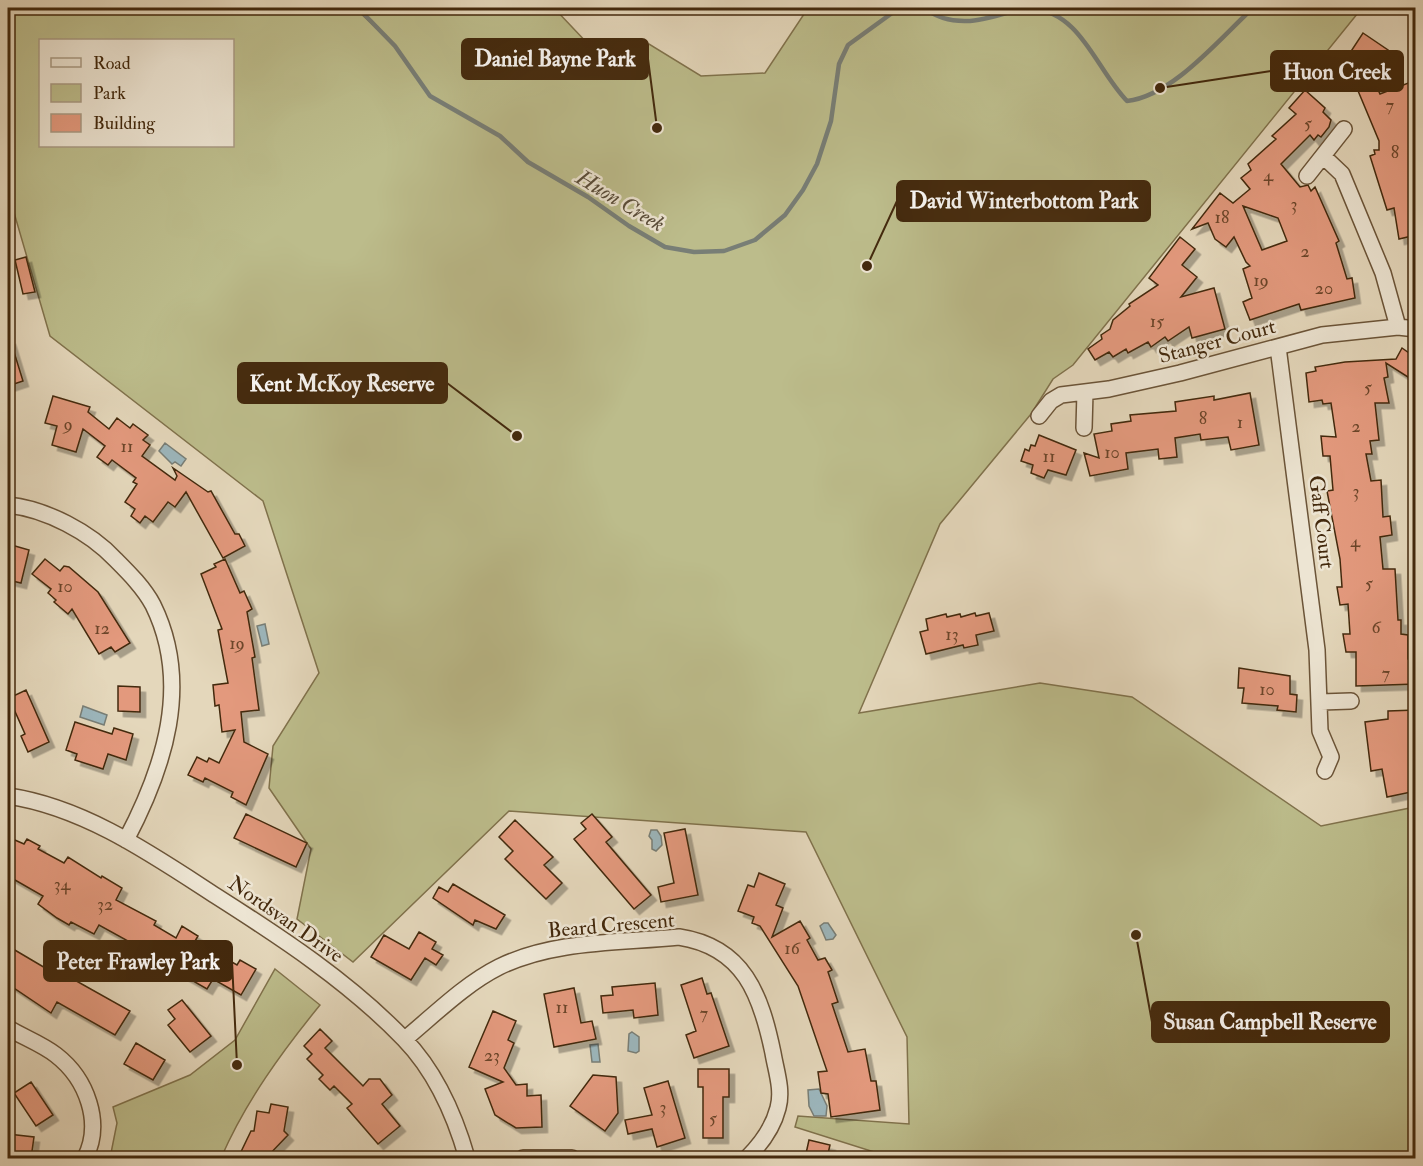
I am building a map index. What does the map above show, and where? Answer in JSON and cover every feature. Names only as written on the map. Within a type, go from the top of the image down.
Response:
[{"type":"street","points":[[1307,176],[1344,129]]},
{"type":"street","points":[[1323,156],[1342,174],[1383,273],[1398,327]]},
{"type":"street","name":"Stanger Court","points":[[1039,416],[1056,397],[1180,373],[1322,335],[1398,327],[1416,329]]},
{"type":"street","name":"Gaff Court","points":[[1278,347],[1309,582],[1321,702],[1320,731],[1331,757],[1324,771]]},
{"type":"street","points":[[1084,428],[1085,392]]},
{"type":"street","points":[[8,506],[45,516],[80,531],[106,549],[134,579],[152,604],[164,634],[172,700],[168,737],[153,783],[126,840]]},
{"type":"street","points":[[1321,702],[1351,702]]},
{"type":"street","name":"Nordsvan Drive","points":[[8,796],[65,812],[126,840],[266,928],[322,967],[405,1039],[428,1070],[446,1101],[467,1158]]},
{"type":"street","name":"Beard Crescent","points":[[405,1039],[498,968],[526,956],[557,948],[679,938],[699,940],[731,959],[745,972],[753,986],[769,1033],[779,1084],[778,1108],[771,1128],[759,1147],[747,1158]]},
{"type":"street","points":[[8,1028],[57,1055],[84,1090],[93,1121],[91,1143],[85,1158]]},
{"type":"street","points":[[524,1158],[572,1158]]},
{"type":"green space","points":[[8,8],[355,8],[373,25],[358,8],[554,8],[590,46],[649,44],[701,76],[765,73],[808,8],[1362,8],[1073,365],[1053,379],[1031,414],[940,524],[859,713],[1040,683],[1132,697],[1321,826],[1415,807],[1415,1158],[893,1158],[795,1127],[798,1116],[909,1124],[907,1037],[806,832],[509,811],[353,962],[297,919],[311,849],[269,788],[273,746],[319,673],[263,501],[50,336],[8,192]]},
{"type":"green space","points":[[275,969],[320,1005],[265,1078],[221,1158],[110,1158],[117,1123],[113,1107],[190,1075],[235,1040]]},
{"type":"water","points":[[165,443],[186,459],[181,466],[175,462],[172,464],[159,451]]},
{"type":"water","points":[[265,624],[269,644],[262,646],[257,626]]},
{"type":"water","points":[[83,706],[107,715],[104,725],[80,717]]},
{"type":"water","points":[[651,830],[657,830],[661,836],[662,845],[656,851],[652,849],[652,840],[649,836]]},
{"type":"water","points":[[828,923],[836,935],[833,939],[826,940],[820,926]]},
{"type":"water","points":[[632,1032],[639,1037],[639,1051],[636,1053],[628,1051],[629,1034]]},
{"type":"water","points":[[598,1044],[600,1062],[592,1062],[590,1045]]},
{"type":"water","points":[[819,1089],[827,1106],[826,1116],[814,1116],[809,1106],[808,1090]]},
{"type":"building","points":[[1363,33],[1388,50],[1372,76],[1380,94],[1416,80],[1416,198],[1410,198],[1416,235],[1399,239],[1394,208],[1387,210],[1370,156],[1375,154],[1374,150],[1379,150],[1379,141],[1356,86],[1330,68],[1338,54],[1346,59]]},
{"type":"building","points":[[1305,90],[1325,108],[1323,112],[1331,120],[1329,127],[1321,137],[1318,135],[1314,140],[1310,135],[1281,164],[1300,187],[1308,185],[1311,191],[1315,187],[1339,241],[1336,243],[1347,279],[1352,278],[1355,298],[1301,310],[1299,304],[1250,320],[1243,302],[1252,298],[1243,269],[1250,266],[1234,237],[1226,247],[1215,239],[1208,223],[1192,229],[1220,193],[1233,203],[1250,189],[1241,178],[1251,170],[1248,164],[1276,139],[1272,136],[1296,114],[1289,108]],"holes":[[[1243,206],[1278,218],[1287,241],[1262,250]]]},
{"type":"building","points":[[1180,237],[1195,249],[1182,265],[1197,277],[1181,297],[1214,288],[1225,329],[1192,338],[1189,327],[1168,341],[1165,337],[1151,347],[1148,342],[1128,353],[1126,349],[1113,357],[1109,352],[1095,360],[1088,349],[1102,339],[1101,335],[1110,329],[1113,320],[1130,306],[1129,304],[1158,285],[1149,278]]},
{"type":"building","points":[[26,257],[35,292],[23,294],[15,260]]},
{"type":"building","points":[[8,339],[10,339],[23,381],[8,386]]},
{"type":"building","points":[[1402,348],[1416,358],[1416,372],[1411,379],[1386,363],[1388,377],[1384,378],[1389,403],[1375,403],[1379,440],[1370,441],[1372,454],[1366,454],[1371,481],[1381,480],[1383,517],[1390,516],[1392,535],[1380,537],[1383,569],[1395,569],[1398,620],[1401,620],[1401,634],[1408,635],[1408,659],[1416,659],[1416,684],[1356,686],[1356,652],[1346,652],[1343,634],[1350,634],[1348,604],[1340,605],[1337,587],[1342,587],[1340,559],[1327,491],[1333,490],[1330,456],[1323,456],[1321,436],[1336,437],[1331,403],[1323,404],[1322,400],[1309,402],[1306,373],[1316,371],[1315,367],[1345,362],[1396,359]]},
{"type":"building","points":[[1250,393],[1259,445],[1231,450],[1228,437],[1201,440],[1200,434],[1175,438],[1177,457],[1159,459],[1158,449],[1126,453],[1128,469],[1090,476],[1084,453],[1099,458],[1094,434],[1112,431],[1111,424],[1131,421],[1130,415],[1176,411],[1175,402],[1214,396],[1214,400]]},
{"type":"building","points":[[53,396],[90,407],[88,412],[109,429],[117,418],[130,428],[133,424],[148,435],[143,440],[150,445],[142,456],[175,480],[177,476],[173,468],[208,492],[211,491],[235,534],[239,534],[245,546],[223,558],[186,492],[175,507],[168,502],[153,522],[145,516],[140,523],[131,516],[135,509],[125,502],[137,484],[133,482],[136,478],[112,460],[108,465],[97,457],[105,446],[83,429],[76,452],[52,445],[57,426],[45,423]]},
{"type":"building","points":[[1039,435],[1076,450],[1066,475],[1048,470],[1044,478],[1031,473],[1033,465],[1021,461],[1025,449],[1029,451],[1031,445],[1035,446]]},
{"type":"building","points":[[8,544],[29,550],[21,583],[8,580]]},
{"type":"building","points":[[45,559],[60,571],[64,566],[69,567],[98,592],[130,643],[115,652],[111,647],[99,654],[72,609],[68,614],[54,602],[56,600],[48,593],[51,589],[32,574]]},
{"type":"building","points":[[225,559],[240,593],[244,591],[252,609],[247,612],[255,657],[252,658],[259,710],[241,712],[244,742],[268,754],[246,805],[231,797],[233,792],[205,778],[203,782],[188,775],[197,757],[207,762],[209,758],[219,763],[235,730],[222,732],[219,705],[215,706],[213,685],[228,683],[218,630],[222,629],[201,574],[216,567],[214,564]]},
{"type":"building","points":[[975,613],[976,616],[989,613],[994,631],[976,635],[978,645],[964,648],[963,645],[926,654],[920,632],[928,630],[926,619],[946,614],[947,617],[960,614],[961,617]]},
{"type":"building","points":[[1239,668],[1290,676],[1290,694],[1297,695],[1296,712],[1277,710],[1278,706],[1242,703],[1244,688],[1238,688]]},
{"type":"building","points":[[118,686],[140,687],[140,712],[118,711]]},
{"type":"building","points":[[26,690],[49,742],[28,752],[21,736],[25,734],[9,698]]},
{"type":"building","points":[[1416,710],[1416,728],[1410,728],[1411,760],[1416,759],[1416,791],[1387,797],[1382,769],[1371,771],[1365,722],[1388,719],[1388,711]]},
{"type":"building","points":[[75,722],[112,734],[114,728],[133,734],[126,760],[108,754],[103,769],[75,760],[77,754],[66,750]]},
{"type":"building","points":[[246,814],[307,843],[296,867],[234,838]]},
{"type":"building","points":[[592,814],[612,837],[606,842],[651,895],[634,909],[574,839],[586,829],[581,823]]},
{"type":"building","points":[[515,820],[553,857],[544,865],[562,883],[546,899],[505,859],[513,851],[499,837]]},
{"type":"building","points":[[685,829],[698,895],[661,902],[658,887],[674,883],[664,833]]},
{"type":"building","points":[[8,837],[24,844],[27,839],[40,846],[38,849],[64,863],[68,857],[122,888],[116,900],[156,921],[154,925],[176,938],[182,926],[198,936],[191,948],[212,960],[216,953],[237,965],[240,960],[256,969],[241,995],[213,979],[207,989],[167,966],[170,962],[145,948],[136,964],[120,954],[128,941],[99,925],[94,934],[71,922],[69,925],[57,918],[38,904],[43,896],[8,876]]},
{"type":"building","points":[[759,873],[785,884],[776,905],[783,908],[772,937],[800,921],[810,938],[807,940],[818,960],[825,958],[832,970],[828,972],[838,1002],[832,1004],[848,1052],[865,1049],[871,1081],[876,1081],[880,1110],[831,1117],[828,1094],[821,1093],[818,1072],[827,1071],[798,986],[760,926],[752,923],[754,917],[738,911],[748,885],[754,887]]},
{"type":"building","points":[[453,884],[505,915],[496,929],[475,920],[473,925],[433,898],[439,887],[448,892]]},
{"type":"building","points":[[419,932],[436,942],[432,949],[443,955],[436,965],[425,958],[411,980],[371,957],[384,935],[409,949]]},
{"type":"building","points":[[8,946],[52,972],[55,969],[130,1011],[115,1035],[57,1002],[51,1013],[8,984]]},
{"type":"building","points":[[702,978],[707,994],[711,993],[729,1046],[694,1058],[686,1035],[696,1031],[681,985]]},
{"type":"building","points":[[655,983],[658,1015],[634,1018],[633,1010],[603,1013],[601,996],[613,995],[612,987]]},
{"type":"building","points":[[574,988],[581,1023],[592,1021],[596,1039],[554,1047],[544,994]]},
{"type":"building","points":[[182,1000],[211,1036],[190,1052],[168,1025],[175,1019],[168,1010]]},
{"type":"building","points":[[493,1011],[516,1021],[508,1040],[514,1043],[504,1068],[516,1085],[527,1084],[527,1096],[541,1095],[542,1127],[516,1128],[495,1115],[485,1089],[503,1082],[469,1067]]},
{"type":"building","points":[[320,1029],[332,1041],[325,1048],[363,1086],[369,1079],[380,1079],[392,1095],[382,1104],[400,1126],[378,1144],[347,1108],[352,1104],[334,1086],[330,1090],[319,1079],[323,1075],[307,1059],[312,1054],[304,1046]]},
{"type":"building","points":[[136,1043],[165,1060],[153,1080],[124,1064]]},
{"type":"building","points":[[698,1069],[729,1069],[729,1097],[723,1097],[723,1138],[703,1138],[703,1087],[698,1087]]},
{"type":"building","points":[[593,1075],[616,1077],[618,1113],[605,1131],[570,1106]]},
{"type":"building","points":[[668,1081],[685,1138],[657,1147],[652,1129],[628,1134],[625,1120],[652,1115],[644,1088]]},
{"type":"building","points":[[31,1082],[53,1115],[36,1126],[14,1093]]},
{"type":"building","points":[[271,1104],[288,1107],[284,1131],[288,1135],[266,1158],[238,1158],[251,1131],[254,1131],[257,1111],[269,1113]]},
{"type":"building","points":[[8,1134],[34,1137],[31,1158],[8,1155]]},
{"type":"building","points":[[809,1140],[830,1145],[827,1158],[805,1158]]},
{"type":"waterway","name":"Huon Creek","points":[[358,8],[395,46],[430,96],[500,136],[528,162],[588,197],[629,226],[665,247],[694,252],[724,251],[755,240],[785,215],[803,190],[817,164],[831,121],[839,64],[848,45],[899,8]]},
{"type":"waterway","name":"Huon Creek","points":[[924,8],[936,15],[960,21],[984,19],[1022,8]]},
{"type":"waterway","name":"Huon Creek","points":[[1031,8],[1048,12],[1063,20],[1075,31],[1127,101],[1144,97],[1178,77],[1195,64],[1253,8]]},
{"type":"place","name":"Huon Creek","points":[[1160,88]]},
{"type":"place","name":"Daniel Bayne Park","points":[[657,128]]},
{"type":"place","name":"David Winterbottom Park","points":[[867,266]]},
{"type":"place","name":"Kent McKoy Reserve","points":[[517,436]]},
{"type":"place","name":"Susan Campbell Reserve","points":[[1136,935]]},
{"type":"place","name":"Peter Frawley Park","points":[[237,1065]]}]
